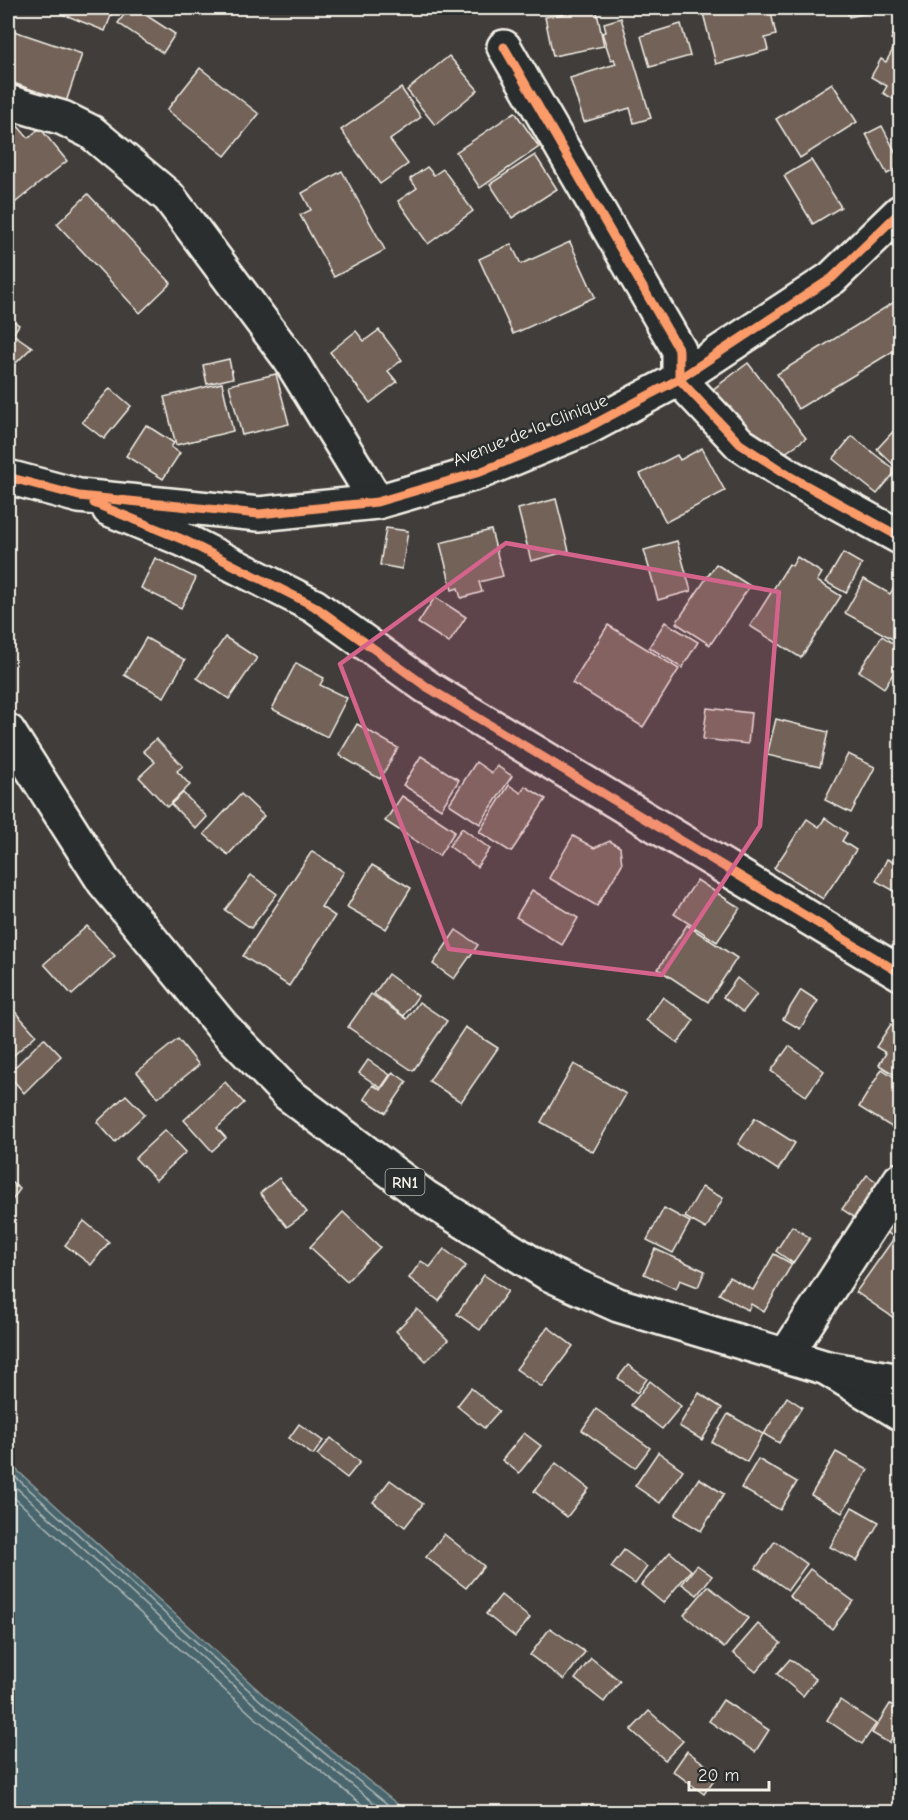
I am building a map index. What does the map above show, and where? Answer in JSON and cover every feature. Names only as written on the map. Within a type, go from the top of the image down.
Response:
[{"type":"main road","points":[[504,47],[679,350],[679,379],[740,444],[791,477],[900,537]]},
{"type":"main road","points":[[8,102],[63,118],[92,132],[169,197],[289,358],[377,502]]},
{"type":"main road","name":"Avenue de la Clinique","points":[[8,477],[78,496],[259,514],[377,502],[480,472],[587,428],[679,379],[832,278],[900,212]]},
{"type":"main road","points":[[78,496],[184,540],[314,606],[427,687],[900,973]]},
{"type":"main road","name":"RN1","points":[[8,731],[104,882],[222,1026],[288,1094],[425,1197],[549,1274],[618,1305],[826,1368],[900,1381]]},
{"type":"main road","points":[[786,1355],[900,1180]]},
{"type":"main road","points":[[826,1368],[900,1413]]},
{"type":"highlighted area","points":[[506,543],[779,592],[760,826],[662,975],[449,949],[340,664]]},
{"type":"water","points":[[8,1462],[268,1699],[407,1812],[8,1812]]},
{"type":"building","points":[[57,8],[114,8],[105,31],[55,11]]},
{"type":"building","points":[[129,8],[135,8],[175,34],[163,53],[118,23]]},
{"type":"building","points":[[596,8],[604,46],[553,56],[545,17]]},
{"type":"building","points":[[724,8],[770,8],[776,35],[765,38],[768,50],[716,64],[703,13]]},
{"type":"building","points":[[846,8],[891,8],[849,17]]},
{"type":"building","points":[[621,18],[651,118],[634,123],[630,108],[584,122],[570,78],[616,64],[614,59],[611,60],[602,33],[606,32],[604,23]]},
{"type":"building","points":[[900,21],[900,103],[883,93],[887,86],[871,77],[881,59],[886,62],[897,42],[891,39]]},
{"type":"building","points":[[681,24],[690,56],[650,67],[641,36]]},
{"type":"building","points":[[8,29],[82,54],[66,102],[8,81]]},
{"type":"building","points":[[449,56],[478,90],[435,125],[407,90]]},
{"type":"building","points":[[200,68],[259,114],[225,156],[167,110]]},
{"type":"building","points":[[832,83],[857,122],[800,158],[776,119]]},
{"type":"building","points":[[401,88],[421,117],[390,140],[408,164],[380,184],[341,130]]},
{"type":"building","points":[[515,112],[539,147],[480,188],[456,152]]},
{"type":"building","points":[[17,125],[28,138],[40,128],[67,161],[11,206],[8,202],[8,132]]},
{"type":"building","points":[[882,126],[900,161],[900,167],[887,174],[866,134]]},
{"type":"building","points":[[535,155],[557,189],[512,218],[490,184]]},
{"type":"building","points":[[811,160],[841,207],[813,224],[784,176]]},
{"type":"building","points":[[427,167],[434,175],[443,169],[473,211],[428,244],[398,201],[417,188],[410,179]]},
{"type":"building","points":[[342,171],[385,250],[334,277],[300,215],[311,210],[302,193]]},
{"type":"building","points":[[88,194],[171,283],[140,313],[57,224]]},
{"type":"building","points":[[570,242],[595,297],[513,334],[479,259],[511,244],[521,264]]},
{"type":"building","points":[[896,301],[900,308],[900,347],[798,409],[777,374]]},
{"type":"building","points":[[8,317],[19,325],[13,334],[32,347],[8,371]]},
{"type":"building","points":[[379,330],[402,360],[388,371],[397,382],[370,403],[330,352],[356,331],[364,341]]},
{"type":"building","points":[[229,359],[233,378],[207,384],[203,365]]},
{"type":"building","points":[[748,363],[806,438],[781,456],[770,441],[758,450],[712,390]]},
{"type":"building","points":[[276,374],[289,424],[242,435],[229,385]]},
{"type":"building","points":[[222,383],[233,431],[176,445],[164,397]]},
{"type":"building","points":[[110,388],[131,406],[104,439],[82,422]]},
{"type":"building","points":[[900,424],[900,464],[897,468],[877,449]]},
{"type":"building","points":[[146,425],[174,443],[171,447],[180,453],[163,479],[126,456]]},
{"type":"building","points":[[852,436],[896,471],[877,494],[833,459]]},
{"type":"building","points":[[702,448],[725,491],[666,522],[640,474],[677,455],[680,460]]},
{"type":"building","points":[[556,499],[569,551],[531,561],[518,509]]},
{"type":"building","points":[[386,528],[408,531],[402,569],[380,565]]},
{"type":"building","points":[[491,530],[503,576],[479,582],[482,592],[461,598],[458,588],[452,590],[440,543]]},
{"type":"building","points":[[677,541],[691,591],[658,600],[644,550]]},
{"type":"building","points":[[843,553],[862,564],[846,593],[826,582]]},
{"type":"building","points":[[797,557],[822,573],[817,581],[841,596],[801,658],[750,626],[789,564],[792,566]]},
{"type":"building","points":[[155,558],[196,578],[181,608],[141,588]]},
{"type":"building","points":[[716,564],[750,586],[710,645],[676,623]]},
{"type":"building","points":[[864,579],[890,594],[894,587],[900,591],[900,643],[845,613]]},
{"type":"building","points":[[435,597],[466,617],[449,643],[418,623]]},
{"type":"building","points":[[665,622],[698,642],[682,668],[649,647]]},
{"type":"building","points":[[608,625],[679,669],[643,727],[572,683]]},
{"type":"building","points":[[882,636],[900,648],[900,663],[884,688],[859,671]]},
{"type":"building","points":[[225,637],[257,658],[229,699],[197,678]]},
{"type":"building","points":[[146,638],[185,660],[164,697],[124,675]]},
{"type":"building","points":[[296,663],[324,678],[320,685],[347,698],[327,737],[272,709]]},
{"type":"building","points":[[707,708],[751,713],[748,744],[703,739]]},
{"type":"building","points":[[776,719],[828,732],[820,767],[767,755]]},
{"type":"building","points":[[357,724],[398,748],[380,779],[339,755]]},
{"type":"building","points":[[156,739],[183,766],[177,771],[190,785],[167,807],[139,777],[155,762],[143,751]]},
{"type":"building","points":[[848,754],[875,767],[851,813],[825,800]]},
{"type":"building","points":[[421,756],[459,780],[441,809],[403,785]]},
{"type":"building","points":[[476,762],[492,773],[497,766],[512,776],[480,824],[449,804]]},
{"type":"building","points":[[509,785],[521,793],[525,786],[546,799],[511,852],[479,832]]},
{"type":"building","points":[[183,793],[207,817],[196,829],[171,804]]},
{"type":"building","points":[[241,794],[264,816],[228,855],[204,834]]},
{"type":"building","points":[[402,796],[455,831],[439,856],[385,821]]},
{"type":"building","points":[[900,813],[900,832],[892,828]]},
{"type":"building","points":[[825,818],[847,833],[842,841],[856,850],[823,899],[774,868],[807,819],[819,827]]},
{"type":"building","points":[[462,828],[490,849],[477,867],[449,846]]},
{"type":"building","points":[[573,836],[594,848],[610,841],[620,847],[622,864],[597,906],[549,878]]},
{"type":"building","points":[[312,851],[344,872],[321,907],[335,916],[289,986],[243,956]]},
{"type":"building","points":[[887,859],[900,866],[900,894],[876,881]]},
{"type":"building","points":[[372,865],[411,888],[386,929],[347,907]]},
{"type":"building","points":[[251,875],[277,894],[251,928],[225,910]]},
{"type":"building","points":[[697,880],[740,908],[717,942],[674,914]]},
{"type":"building","points":[[532,890],[578,918],[562,945],[516,917]]},
{"type":"building","points":[[687,925],[737,958],[708,1002],[658,969]]},
{"type":"building","points":[[87,926],[115,956],[72,995],[44,964]]},
{"type":"building","points":[[456,930],[478,945],[454,979],[433,964]]},
{"type":"building","points":[[388,974],[418,996],[404,1016],[374,994]]},
{"type":"building","points":[[737,978],[757,994],[743,1012],[723,997]]},
{"type":"building","points":[[801,990],[818,1001],[800,1029],[783,1019]]},
{"type":"building","points":[[371,994],[407,1019],[419,1002],[447,1021],[413,1071],[348,1027]]},
{"type":"building","points":[[663,997],[694,1020],[678,1043],[646,1020]]},
{"type":"building","points":[[8,1004],[36,1035],[12,1057],[8,1053]]},
{"type":"building","points":[[891,1024],[900,1030],[900,1078],[879,1065],[886,1053],[876,1047]]},
{"type":"building","points":[[465,1027],[498,1048],[461,1102],[429,1081]]},
{"type":"building","points":[[44,1038],[61,1056],[24,1093],[8,1074]]},
{"type":"building","points":[[178,1039],[199,1065],[158,1098],[137,1072]]},
{"type":"building","points":[[789,1046],[824,1071],[806,1096],[771,1071]]},
{"type":"building","points":[[368,1060],[390,1075],[381,1088],[359,1073]]},
{"type":"building","points":[[574,1064],[626,1094],[593,1152],[541,1122]]},
{"type":"building","points":[[882,1069],[900,1081],[900,1128],[898,1131],[859,1107]]},
{"type":"building","points":[[393,1072],[407,1082],[386,1113],[364,1099],[373,1085],[381,1090]]},
{"type":"building","points":[[225,1082],[244,1103],[217,1128],[226,1138],[212,1151],[184,1120]]},
{"type":"building","points":[[126,1095],[145,1114],[115,1142],[97,1122]]},
{"type":"building","points":[[755,1118],[795,1143],[778,1170],[738,1144]]},
{"type":"building","points":[[165,1130],[186,1152],[156,1180],[135,1158]]},
{"type":"building","points":[[867,1175],[888,1190],[864,1224],[842,1209]]},
{"type":"building","points":[[279,1178],[307,1212],[287,1227],[260,1193]]},
{"type":"building","points":[[8,1180],[20,1189],[8,1206]]},
{"type":"building","points":[[702,1187],[723,1198],[706,1229],[685,1217]]},
{"type":"building","points":[[900,1197],[900,1241],[876,1225]]},
{"type":"building","points":[[664,1208],[690,1222],[673,1253],[647,1240]]},
{"type":"building","points":[[343,1212],[380,1247],[347,1281],[310,1247]]},
{"type":"building","points":[[84,1221],[109,1242],[91,1265],[65,1245]]},
{"type":"building","points":[[792,1226],[810,1238],[793,1263],[776,1251]]},
{"type":"building","points":[[892,1241],[900,1246],[900,1322],[856,1292]]},
{"type":"building","points":[[444,1249],[466,1266],[439,1301],[409,1278],[421,1261],[430,1267]]},
{"type":"building","points":[[655,1249],[705,1271],[698,1287],[680,1280],[676,1289],[644,1274]]},
{"type":"building","points":[[774,1254],[792,1264],[764,1312],[751,1304],[748,1310],[719,1294],[729,1277],[753,1290]]},
{"type":"building","points":[[484,1275],[508,1291],[480,1330],[457,1314]]},
{"type":"building","points":[[417,1309],[448,1340],[426,1361],[396,1331]]},
{"type":"building","points":[[548,1327],[573,1346],[542,1387],[516,1369]]},
{"type":"building","points":[[628,1365],[647,1379],[637,1393],[618,1378]]},
{"type":"building","points":[[650,1381],[681,1406],[662,1429],[631,1405]]},
{"type":"building","points":[[471,1388],[499,1411],[484,1428],[457,1406]]},
{"type":"building","points":[[699,1393],[722,1408],[702,1440],[679,1426]]},
{"type":"building","points":[[787,1397],[802,1407],[779,1443],[764,1434]]},
{"type":"building","points":[[596,1409],[650,1448],[635,1468],[582,1430]]},
{"type":"building","points":[[728,1414],[763,1434],[747,1462],[712,1442]]},
{"type":"building","points":[[299,1424],[323,1441],[313,1455],[289,1438]]},
{"type":"building","points":[[524,1433],[541,1446],[519,1473],[502,1460]]},
{"type":"building","points":[[331,1438],[360,1462],[347,1478],[317,1455]]},
{"type":"building","points":[[658,1452],[683,1470],[660,1503],[635,1486]]},
{"type":"building","points":[[836,1452],[868,1470],[842,1513],[811,1495]]},
{"type":"building","points":[[758,1459],[797,1482],[780,1510],[741,1488]]},
{"type":"building","points":[[556,1463],[589,1489],[567,1517],[534,1491]]},
{"type":"building","points":[[699,1478],[724,1494],[701,1531],[675,1515]]},
{"type":"building","points":[[390,1480],[423,1504],[405,1527],[373,1502]]},
{"type":"building","points":[[852,1507],[879,1522],[857,1561],[830,1547]]},
{"type":"building","points":[[444,1534],[484,1566],[466,1588],[426,1557]]},
{"type":"building","points":[[775,1541],[807,1564],[788,1590],[756,1568]]},
{"type":"building","points":[[624,1550],[647,1567],[635,1584],[611,1567]]},
{"type":"building","points":[[670,1552],[691,1570],[663,1603],[641,1585]]},
{"type":"building","points":[[697,1565],[712,1576],[697,1595],[682,1584]]},
{"type":"building","points":[[810,1569],[853,1601],[832,1629],[789,1596]]},
{"type":"building","points":[[708,1586],[748,1618],[724,1648],[684,1615]]},
{"type":"building","points":[[501,1595],[530,1618],[515,1637],[486,1614]]},
{"type":"building","points":[[758,1624],[781,1643],[756,1672],[733,1653]]},
{"type":"building","points":[[550,1628],[585,1652],[564,1680],[530,1655]]},
{"type":"building","points":[[591,1658],[620,1681],[604,1702],[575,1679]]},
{"type":"building","points":[[790,1659],[816,1679],[803,1696],[777,1674]]},
{"type":"building","points":[[723,1700],[769,1730],[755,1752],[709,1721]]},
{"type":"building","points":[[840,1700],[876,1724],[862,1744],[827,1720]]},
{"type":"building","points":[[890,1704],[900,1710],[900,1725],[889,1743],[872,1733]]},
{"type":"building","points":[[649,1711],[683,1741],[665,1760],[631,1730]]},
{"type":"building","points":[[687,1751],[718,1774],[704,1794],[673,1771]]},
{"type":"cycle path","points":[[504,47],[679,350],[679,379],[740,444],[791,477],[900,537]]},
{"type":"cycle path","points":[[8,477],[79,496],[259,514],[377,502],[480,472],[587,428],[679,379],[832,278],[900,212]]},
{"type":"cycle path","points":[[94,503],[184,540],[314,606],[427,687],[900,973]]}]
